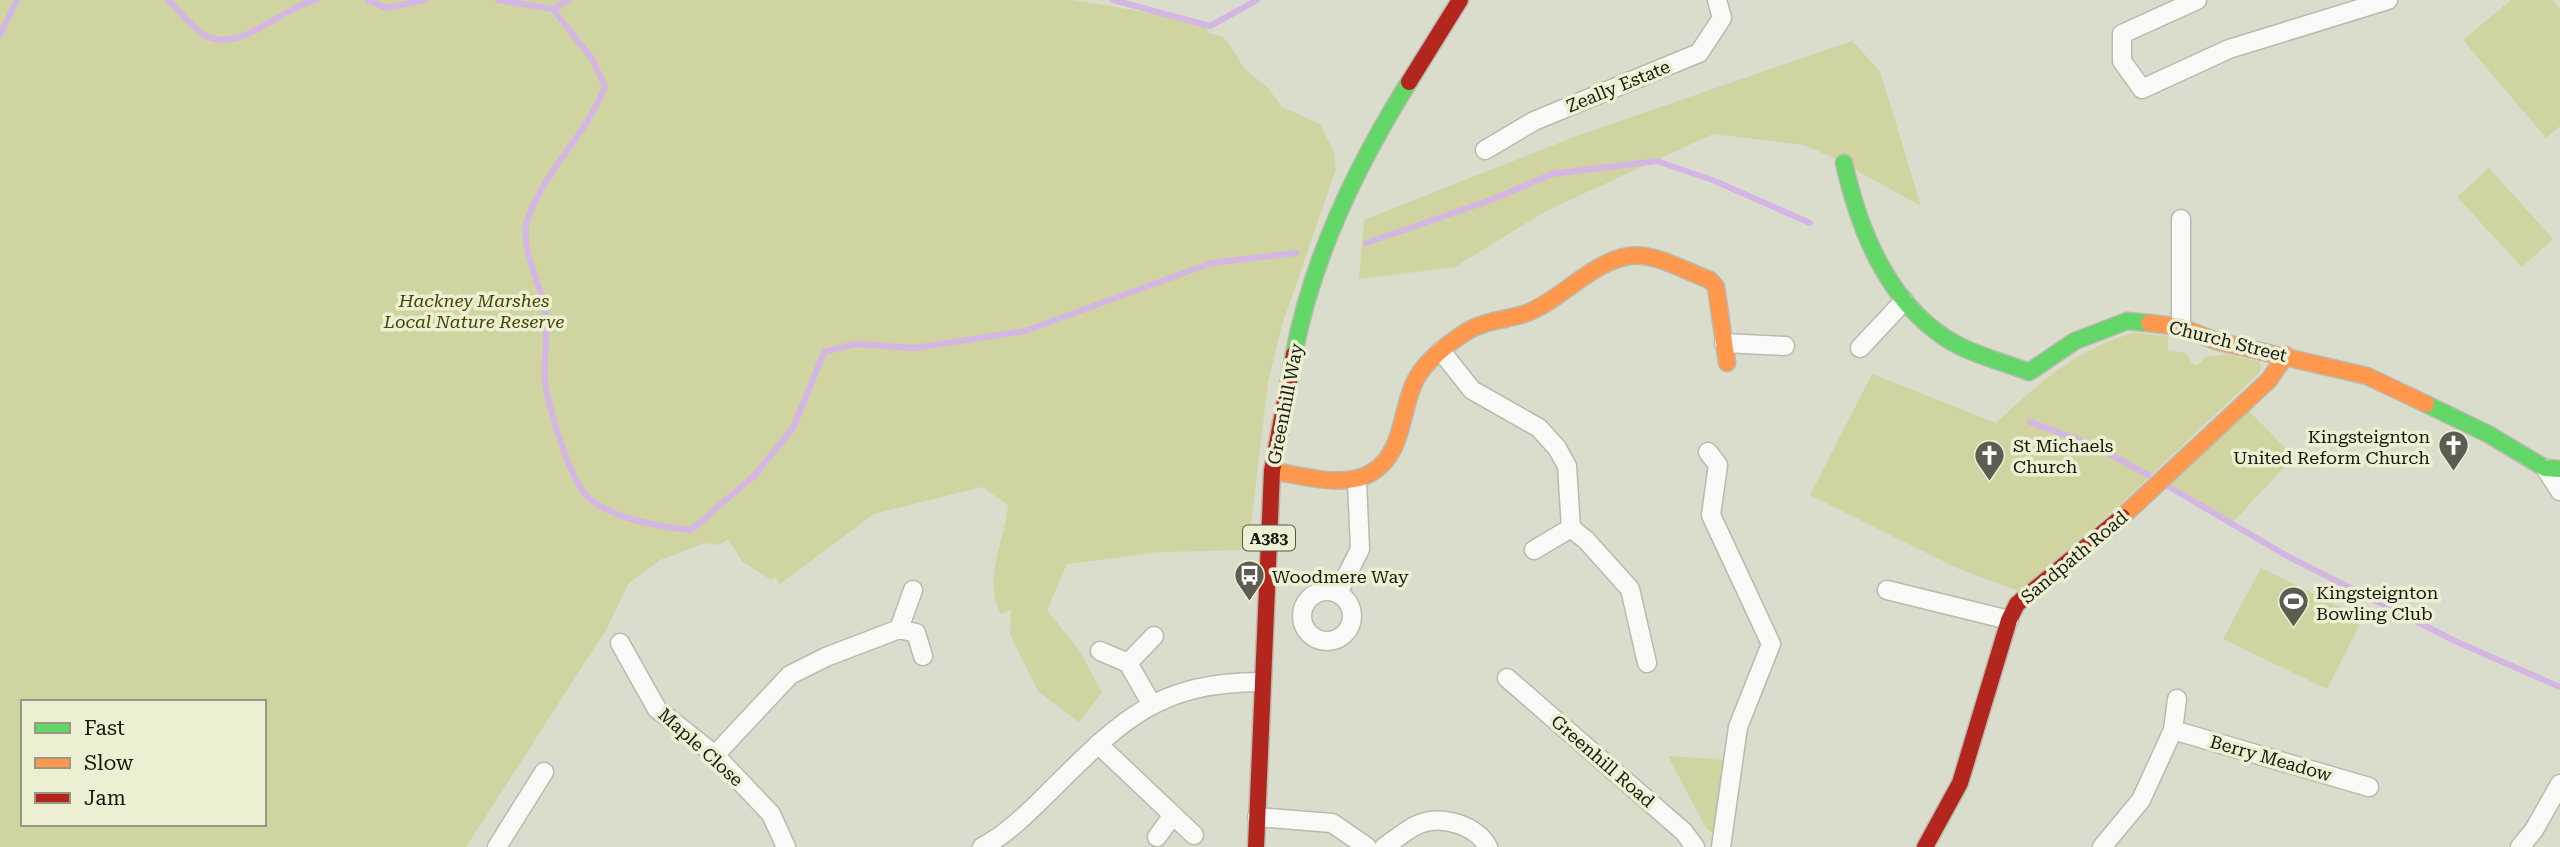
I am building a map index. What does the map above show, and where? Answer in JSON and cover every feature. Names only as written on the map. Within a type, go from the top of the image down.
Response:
[{"type":"street","name":"Greenhill Way","points":[[1256,847],[1272,471],[1299,327],[1329,236],[1378,132],[1460,0]]},
{"type":"street","name":"Zeally Estate","points":[[1485,150],[1534,121],[1699,53],[1722,18],[1717,0]]},
{"type":"street","points":[[2197,0],[2122,34],[2122,61],[2141,89],[2229,49],[2387,0]]},
{"type":"street","name":"Church Street","points":[[1844,163],[1852,202],[1864,233],[1904,301],[1943,336],[2029,372],[2076,341],[2127,321],[2181,327],[2216,341],[2286,355],[2367,376],[2396,387],[2552,468],[2554,487],[2560,491]]},
{"type":"street","points":[[2181,327],[2182,219]]},
{"type":"street","points":[[1272,471],[1357,480],[1374,472],[1398,441],[1416,379],[1441,351],[1468,331],[1490,321],[1526,313],[1611,262],[1629,256],[1644,256],[1710,280],[1716,287],[1727,363]]},
{"type":"street","points":[[1860,348],[1904,301]]},
{"type":"street","points":[[1724,343],[1784,346]]},
{"type":"street","points":[[1441,351],[1472,390],[1539,428],[1549,438],[1567,466],[1570,528]]},
{"type":"street","name":"Sandpath Road","points":[[1925,847],[1960,783],[2008,620],[2026,595],[2129,512],[2155,483],[2269,380],[2286,355]]},
{"type":"street","points":[[1708,452],[1718,465],[1711,515],[1771,644],[1738,727],[1721,847]]},
{"type":"street","points":[[1338,593],[1360,549],[1357,480]]},
{"type":"street","points":[[1534,550],[1570,528]]},
{"type":"street","points":[[1570,528],[1586,540],[1630,589],[1647,663]]},
{"type":"street","points":[[899,629],[913,590]]},
{"type":"street","points":[[1887,590],[2008,620]]},
{"type":"street","points":[[715,755],[790,675],[826,657],[899,629],[916,633],[923,656]]},
{"type":"street","points":[[1128,663],[1154,636]]},
{"type":"street","name":"Maple Close","points":[[620,643],[657,709],[715,755],[771,814],[786,847]]},
{"type":"street","points":[[1100,651],[1128,663],[1151,703]]},
{"type":"street","name":"Greenhill Road","points":[[1507,678],[1684,832],[1695,847]]},
{"type":"street","points":[[982,847],[1032,809],[1098,744],[1151,703],[1176,693],[1225,682],[1261,682]]},
{"type":"street","points":[[2102,847],[2141,800],[2173,730],[2177,699]]},
{"type":"street","name":"Berry Meadow","points":[[2173,730],[2369,787]]},
{"type":"street","points":[[1098,744],[1194,835]]},
{"type":"street","points":[[497,847],[544,772]]},
{"type":"street","points":[[2520,847],[2534,830],[2560,784]]},
{"type":"street","points":[[1157,837],[1173,815]]},
{"type":"street","points":[[1258,817],[1332,823],[1367,847]]},
{"type":"street","points":[[1384,847],[1419,824],[1444,821],[1476,832],[1488,847]]},
{"type":"green space","name":"Hackney Marshes Local Nature Reserve","points":[[0,0],[1073,0],[1205,22],[1208,33],[1221,36],[1227,41],[1244,68],[1268,88],[1282,107],[1320,124],[1334,152],[1336,169],[1282,325],[1268,382],[1248,550],[1160,552],[1067,564],[1047,610],[1079,650],[1102,692],[1079,722],[1038,691],[1010,635],[1011,610],[1001,614],[996,600],[994,573],[1008,505],[982,487],[874,514],[780,584],[775,577],[771,580],[742,561],[728,539],[719,545],[705,543],[660,560],[628,584],[607,628],[466,847],[0,847]]},
{"type":"green space","points":[[2511,0],[2552,0],[2560,9],[2560,126],[2546,138],[2463,40]]},
{"type":"green space","points":[[1852,41],[1880,71],[1921,206],[1834,158],[1804,145],[1713,134],[1546,211],[1455,267],[1359,279],[1364,220],[1574,137]]},
{"type":"green space","points":[[2489,168],[2553,239],[2522,267],[2457,197]]},
{"type":"green space","points":[[2134,333],[2168,336],[2168,350],[2186,353],[2193,365],[2198,365],[2205,357],[2226,354],[2260,362],[2261,371],[2124,501],[2019,591],[1959,569],[1810,495],[1872,374],[1996,423],[2060,369],[2095,348]]},
{"type":"green space","points":[[2248,410],[2294,457],[2232,523],[2167,483]]},
{"type":"green space","name":"Kingsteignton Bowling Club","points":[[2261,568],[2363,618],[2327,689],[2223,639]]},
{"type":"green space","points":[[1668,756],[1725,760],[1713,833],[1706,828]]},
{"type":"waterway","points":[[0,35],[17,0]]},
{"type":"waterway","points":[[168,0],[203,34],[217,39],[245,35],[303,4],[317,0]]},
{"type":"waterway","points":[[368,0],[386,8],[425,0]]},
{"type":"waterway","points":[[498,0],[553,9],[569,0]]},
{"type":"waterway","points":[[1113,0],[1210,26],[1257,0]]},
{"type":"waterway","points":[[553,9],[592,59],[605,86],[588,120],[536,200],[528,218],[526,240],[545,311],[545,380],[560,440],[579,486],[586,495],[607,510],[621,515],[650,524],[691,530],[755,475],[793,428],[824,352],[855,344],[915,348],[1025,331],[1211,263],[1296,253]]},
{"type":"waterway","points":[[1366,243],[1491,200],[1552,174],[1657,161],[1715,181],[1810,223]]},
{"type":"waterway","points":[[2030,422],[2093,445],[2148,475]]},
{"type":"waterway","points":[[2166,485],[2287,556],[2455,641],[2560,687]]},
{"type":"traffic: fast","points":[[1294,354],[1312,283],[1339,213],[1372,146],[1409,82]]},
{"type":"traffic: fast","points":[[1844,163],[1867,237],[1891,282],[1906,303],[1924,321],[1954,343],[1974,353],[2029,372],[2075,341],[2127,321],[2149,323]]},
{"type":"traffic: fast","points":[[2426,404],[2488,434],[2545,468],[2560,469]]},
{"type":"traffic: slow","points":[[1272,471],[1335,480],[1360,478],[1371,473],[1382,464],[1396,442],[1416,379],[1445,347],[1473,328],[1540,307],[1602,265],[1629,256],[1660,260],[1710,280],[1716,287],[1727,363]]},
{"type":"traffic: slow","points":[[2149,323],[2181,327],[2216,341],[2367,376],[2426,404]]},
{"type":"traffic: slow","points":[[2122,517],[2269,380],[2286,355]]},
{"type":"traffic: jam","points":[[1409,82],[1460,0]]},
{"type":"traffic: jam","points":[[1256,847],[1272,471],[1294,354]]},
{"type":"traffic: jam","points":[[1925,847],[1960,783],[2009,620],[2017,604],[2122,517]]},
{"type":"place","name":"Kingsteignton United Reform Church","points":[[2453,473]]},
{"type":"place","name":"St Michaels Church","points":[[1990,482]]},
{"type":"place","name":"Woodmere Way","points":[[1249,603]]},
{"type":"place","name":"Kingsteignton Bowling Club","points":[[2293,629]]}]
